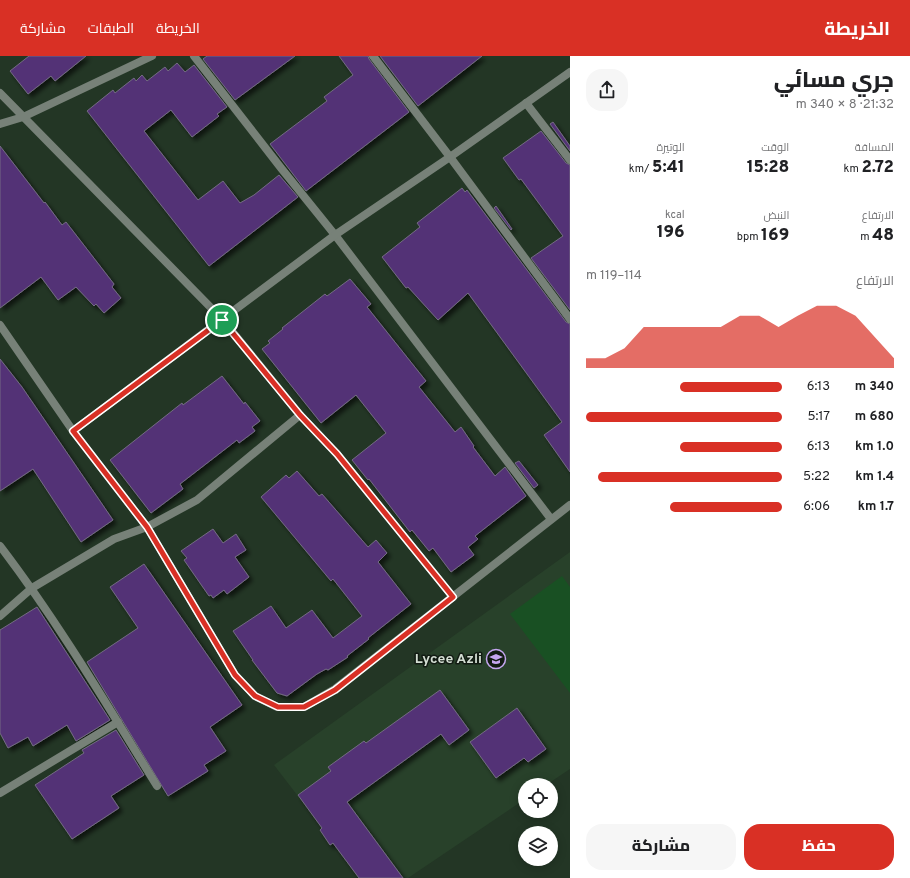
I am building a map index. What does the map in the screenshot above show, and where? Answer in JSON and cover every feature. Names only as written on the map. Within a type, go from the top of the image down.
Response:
[{"type":"street","points":[[0,124],[23,117],[152,56]]},
{"type":"street","points":[[194,56],[280,168],[335,235],[551,519]]},
{"type":"street","points":[[373,56],[570,319]]},
{"type":"street","points":[[73,431],[335,235],[450,157],[570,72]]},
{"type":"street","points":[[0,93],[222,320],[300,415],[337,454],[453,597]]},
{"type":"street","points":[[526,103],[570,160]]},
{"type":"street","points":[[0,325],[73,431],[147,527],[235,675],[255,696],[278,707],[304,707],[335,690],[570,505]]},
{"type":"street","points":[[0,616],[32,588],[114,539],[147,527],[197,500],[300,415]]},
{"type":"street","points":[[0,546],[32,588],[157,786]]},
{"type":"street","points":[[0,793],[118,722]]},
{"type":"shaded area","name":"Lycee Azli","points":[[570,552],[570,769],[556,778],[518,778],[518,804],[408,878],[361,878],[274,765]]},
{"type":"green space","points":[[562,576],[570,587],[570,693],[510,614]]},
{"type":"building","points":[[29,56],[86,56],[55,81],[51,76],[28,94],[10,71]]},
{"type":"building","points":[[207,56],[295,56],[235,100],[203,59]]},
{"type":"building","points":[[339,56],[368,56],[409,112],[306,191],[270,144],[327,101],[324,97],[353,75]]},
{"type":"building","points":[[380,56],[482,56],[418,106]]},
{"type":"building","points":[[177,63],[185,72],[194,65],[227,107],[217,114],[219,116],[192,137],[171,110],[144,131],[198,200],[223,181],[240,203],[254,195],[279,175],[298,197],[209,266],[87,111],[113,90],[115,93],[134,78],[136,81],[142,75],[147,81],[165,67],[168,71]]},
{"type":"building","points":[[553,122],[570,146],[570,151],[550,124]]},
{"type":"building","points":[[541,131],[566,163],[570,165],[570,310],[531,258],[563,236],[521,179],[519,180],[503,158]]},
{"type":"building","points":[[0,146],[62,225],[66,222],[114,284],[112,287],[121,298],[104,313],[96,304],[94,306],[76,287],[58,300],[41,277],[0,308]]},
{"type":"building","points":[[462,188],[465,192],[467,190],[566,322],[570,324],[570,472],[544,435],[562,422],[468,293],[438,320],[408,287],[406,288],[382,257],[420,227],[417,223]]},
{"type":"building","points":[[496,206],[512,229],[511,230],[494,208]]},
{"type":"building","points":[[350,279],[371,304],[367,307],[426,381],[419,387],[455,432],[461,427],[474,446],[473,447],[495,476],[505,467],[526,496],[475,536],[478,539],[468,547],[474,555],[451,572],[433,548],[429,551],[412,530],[410,532],[369,479],[368,480],[352,460],[386,433],[356,395],[321,423],[262,349],[270,343],[268,341],[283,329],[282,328],[325,294],[327,296]]},
{"type":"building","points":[[0,359],[22,387],[113,520],[81,542],[33,469],[0,491]]},
{"type":"building","points":[[222,376],[244,404],[245,402],[260,421],[252,427],[255,431],[239,443],[237,440],[180,484],[183,489],[151,513],[110,460],[182,403],[183,405]]},
{"type":"building","points":[[519,461],[538,485],[534,488],[515,463]]},
{"type":"building","points":[[297,471],[319,496],[322,494],[368,547],[376,540],[387,553],[378,562],[411,604],[368,638],[369,639],[347,656],[348,657],[328,670],[326,669],[317,674],[287,696],[277,693],[252,660],[233,631],[271,606],[286,628],[312,610],[333,638],[362,616],[333,579],[331,581],[261,497],[286,475],[289,478]]},
{"type":"building","points":[[213,529],[223,543],[236,534],[246,550],[235,557],[249,577],[227,594],[224,590],[213,598],[211,595],[209,596],[184,560],[187,558],[181,551]]},
{"type":"building","points":[[144,564],[242,705],[210,727],[226,751],[204,765],[208,771],[168,796],[87,662],[138,628],[110,587]]},
{"type":"building","points":[[37,607],[110,720],[76,741],[67,725],[33,746],[28,737],[8,748],[0,733],[0,630]]},
{"type":"building","points":[[440,690],[469,730],[449,745],[441,734],[347,802],[403,878],[359,878],[333,843],[330,845],[320,830],[322,828],[298,795],[331,771],[328,767],[364,741],[366,743]]},
{"type":"building","points":[[517,708],[546,749],[528,762],[524,758],[496,778],[470,742]]},
{"type":"building","points":[[116,730],[144,775],[111,796],[119,808],[72,839],[35,785],[84,753],[82,750]]},
{"type":"place","name":"Lycee Azli","points":[[496,659]]},
{"type":"route","points":[[222,320],[300,415],[337,454],[453,597],[335,690],[304,707],[278,707],[255,696],[235,675],[147,527],[73,431],[222,320]]}]
